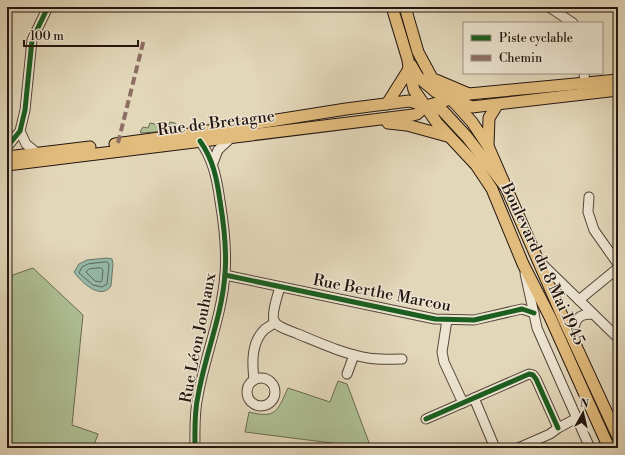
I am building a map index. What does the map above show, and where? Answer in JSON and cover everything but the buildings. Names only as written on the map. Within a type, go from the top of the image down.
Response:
[{"type":"main road","points":[[392,7],[408,64],[418,77],[436,92],[472,107],[618,90]]},
{"type":"main road","name":"Boulevard du 8 Mai 1945","points":[[405,7],[418,52],[432,78],[472,122],[488,146],[501,172],[504,185],[541,263],[564,320],[618,438]]},
{"type":"main road","points":[[387,104],[408,64]]},
{"type":"main road","name":"Boulevard du 8 Mai 1945","points":[[408,64],[414,90],[447,136],[476,165],[492,189],[523,264],[550,317],[609,448]]},
{"type":"main road","points":[[432,78],[469,94]]},
{"type":"main road","name":"Rue de Bretagne","points":[[7,165],[372,121],[417,114],[426,106],[469,94],[584,78],[618,80]]},
{"type":"main road","points":[[372,121],[407,125],[447,136],[451,99]]},
{"type":"main road","name":"Rue de Bretagne","points":[[7,157],[189,134],[409,101],[426,106]]},
{"type":"main road","points":[[488,146],[489,118],[497,105]]},
{"type":"main road","points":[[426,106],[442,110],[467,137],[504,185]]},
{"type":"street","points":[[7,147],[20,130],[25,110],[32,40],[48,7]]},
{"type":"street","points":[[549,7],[572,22]]},
{"type":"street","points":[[20,130],[26,144],[37,153]]},
{"type":"street","points":[[213,163],[218,150],[232,137]]},
{"type":"street","name":"Rue Léon Jouhaux","points":[[195,448],[198,397],[217,318],[225,274],[226,239],[213,163],[200,141]]},
{"type":"street","points":[[589,197],[588,212],[594,230],[618,264]]},
{"type":"street","points":[[541,263],[618,338]]},
{"type":"street","points":[[523,264],[537,328],[590,448]]},
{"type":"street","points":[[578,300],[618,268]]},
{"type":"street","name":"Rue Berthe Marcou","points":[[225,274],[435,319],[474,320],[522,309],[534,313]]},
{"type":"street","points":[[280,287],[273,317],[275,322],[285,328],[324,345],[354,355],[385,360],[402,359]]},
{"type":"street","name":"Rue Berthe Marcou","points":[[511,311],[525,301],[529,294]]},
{"type":"street","points":[[572,335],[575,323],[579,316],[583,314],[592,314]]},
{"type":"street","points":[[447,320],[442,352],[444,362],[463,403]]},
{"type":"street","points":[[254,380],[252,353],[264,330],[275,322]]},
{"type":"street","points":[[347,374],[354,355]]},
{"type":"street","points":[[426,419],[529,374],[533,375],[536,379],[558,428]]},
{"type":"street","points":[[474,398],[495,448]]},
{"type":"street","points":[[518,448],[550,434],[577,418]]},
{"type":"shaded area","points":[[170,122],[175,123],[177,126],[176,129],[170,131],[140,132],[143,127],[148,128],[150,123],[168,127]]},
{"type":"shaded area","points":[[33,268],[83,315],[72,425],[98,434],[93,448],[7,448],[7,277]]},
{"type":"shaded area","points":[[338,381],[347,384],[371,448],[245,432],[249,412],[271,414],[278,408],[288,388],[330,402]]},
{"type":"water","points":[[112,259],[113,264],[111,286],[107,290],[102,292],[91,288],[81,281],[74,272],[79,264],[87,260]]},
{"type":"marked path","points":[[118,143],[144,39]]},
{"type":"cycle path","points":[[7,147],[20,131],[25,110],[32,40],[48,7]]},
{"type":"cycle path","points":[[195,448],[197,402],[217,320],[226,265],[224,228],[214,170],[200,141]]},
{"type":"cycle path","points":[[225,275],[435,319],[474,320],[522,309],[534,313]]},
{"type":"cycle path","points":[[426,419],[529,374],[533,375],[536,379],[558,428]]}]
